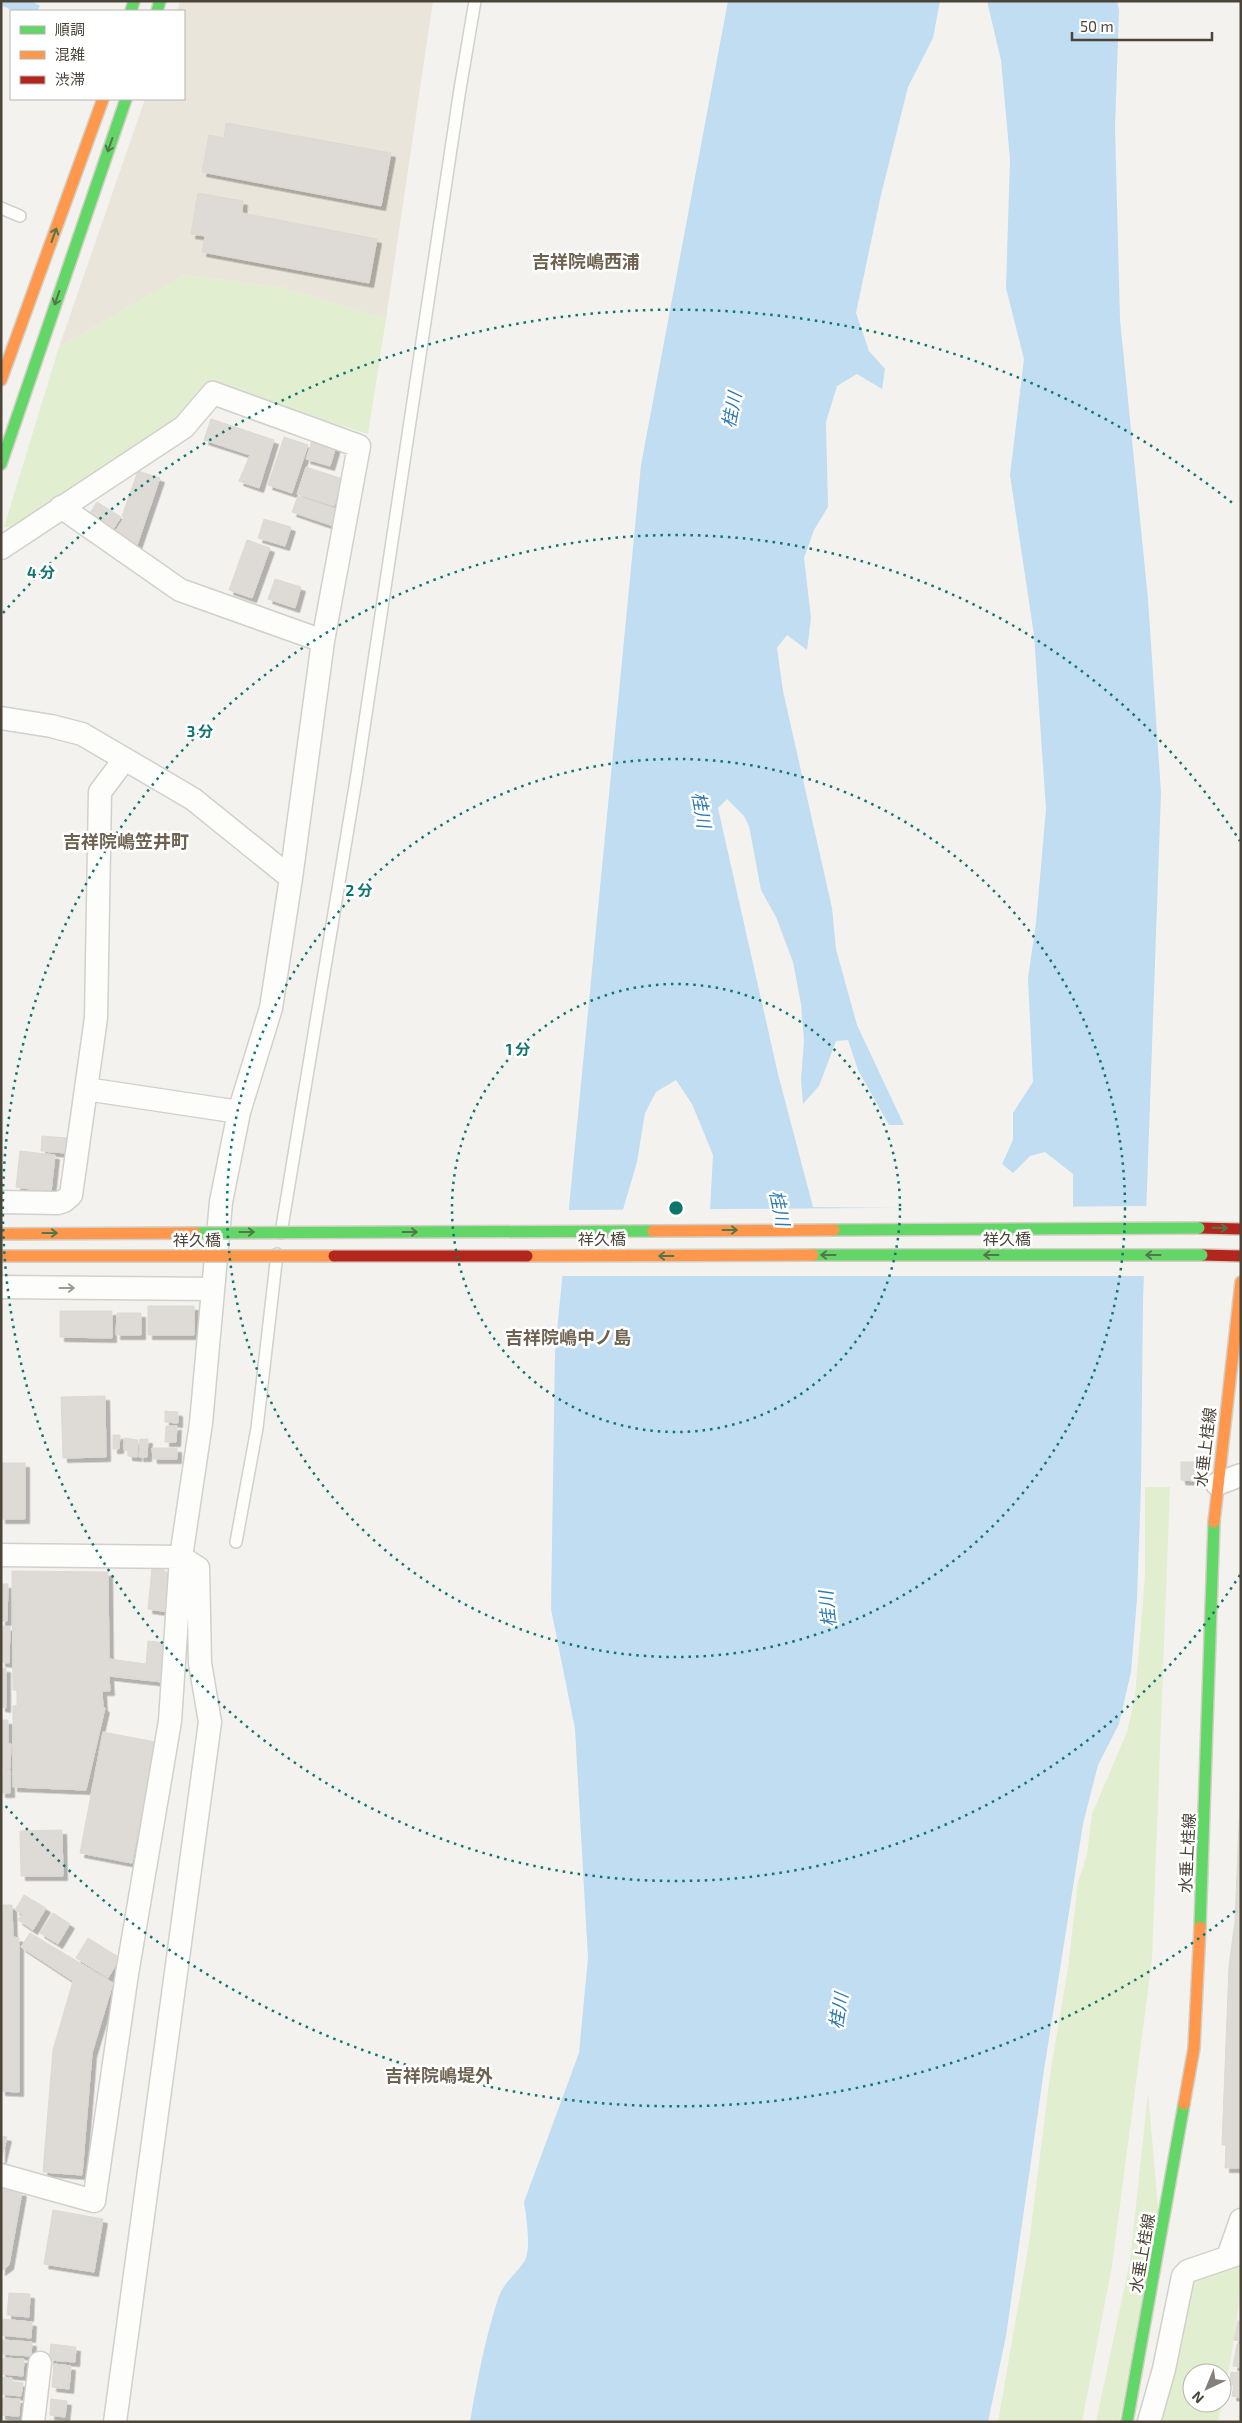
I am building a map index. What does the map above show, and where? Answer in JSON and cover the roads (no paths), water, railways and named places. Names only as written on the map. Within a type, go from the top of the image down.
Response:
[{"type":"street","points":[[1,380],[103,100]]},
{"type":"street","points":[[1,464],[126,100]]},
{"type":"street","points":[[1,548],[184,427],[213,393],[359,446],[323,641],[291,878],[271,1008],[239,1112],[221,1202],[201,1423],[181,1557],[170,1721],[127,1974],[94,2201],[1,2175]]},
{"type":"street","points":[[61,507],[180,590],[323,641]]},
{"type":"street","points":[[1,718],[51,726],[82,734],[193,799],[291,878]]},
{"type":"street","points":[[1,1202],[58,1203],[64,1201],[71,1194],[96,1018],[100,792],[124,760]]},
{"type":"street","points":[[86,1089],[239,1112]]},
{"type":"street","name":"祥久橋","points":[[1,1234],[1241,1229]]},
{"type":"street","name":"祥久橋","points":[[1,1256],[1241,1256]]},
{"type":"street","name":"水垂上桂線","points":[[1127,2422],[1194,2048],[1206,1790],[1214,1507],[1241,1282]]},
{"type":"street","points":[[1,1287],[213,1289]]},
{"type":"street","points":[[1217,1484],[1241,1475]]},
{"type":"street","points":[[1,1555],[181,1557],[198,1568],[200,1663],[210,1722],[115,2422]]},
{"type":"street","points":[[1149,2422],[1164,2369],[1183,2276],[1188,2271],[1234,2255],[1241,2220]]},
{"type":"street","points":[[33,2422],[40,2363]]},
{"type":"lane","points":[[236,1542],[257,1428],[272,1286],[356,784],[460,89],[475,1]]},
{"type":"lane","points":[[1,208],[20,216]]},
{"type":"water","points":[[1,1],[32,1],[40,6],[38,10],[12,10],[1,5]]},
{"type":"water","name":"桂川","points":[[728,1],[940,1],[933,38],[908,87],[880,199],[856,313],[869,351],[885,369],[882,389],[857,374],[837,386],[826,422],[828,507],[814,530],[804,558],[811,618],[807,650],[787,635],[777,648],[783,691],[832,908],[836,949],[857,1025],[904,1125],[889,1125],[858,1070],[848,1040],[836,1041],[819,1086],[803,1104],[801,1080],[804,1041],[801,1004],[793,962],[776,917],[761,890],[749,826],[744,816],[727,799],[718,808],[778,1074],[813,1207],[1073,1210],[1073,1174],[1045,1152],[1030,1156],[1013,1173],[1002,1164],[1013,1140],[1013,1113],[1033,1082],[1028,978],[1036,923],[1046,809],[1034,635],[1010,475],[1024,359],[1006,288],[1010,159],[1001,60],[987,1],[1117,1],[1119,10],[1115,127],[1120,320],[1148,599],[1161,793],[1143,1301],[1141,1486],[1137,1599],[1131,1672],[1119,1724],[1098,1765],[1083,1824],[1044,2070],[1006,2336],[988,2422],[470,2422],[489,2329],[498,2299],[509,2279],[524,2262],[528,2250],[524,2202],[579,2053],[588,1958],[575,1729],[551,1609],[555,1352],[641,465]],"holes":[[[676,1080],[692,1104],[713,1155],[710,1211],[622,1213],[637,1162],[645,1113],[656,1092]]]},
{"type":"district","name":"吉祥院嶋西浦","points":[[586,262]]},
{"type":"district","name":"吉祥院嶋笠井町","points":[[126,842]]},
{"type":"district","name":"吉祥院嶋中ノ島","points":[[568,1338]]},
{"type":"district","name":"吉祥院嶋堤外","points":[[439,2076]]}]
